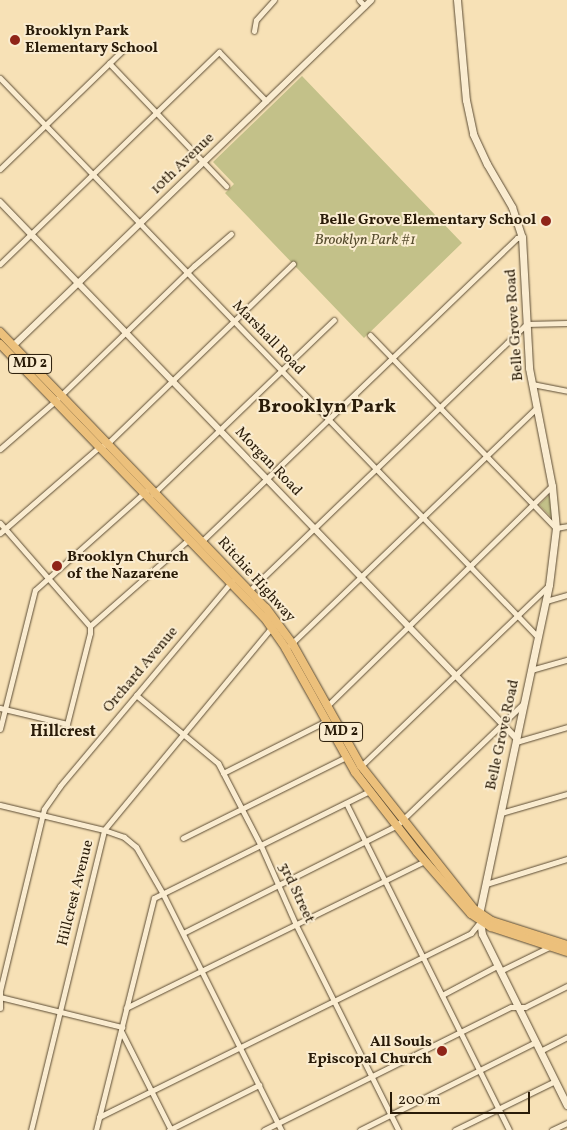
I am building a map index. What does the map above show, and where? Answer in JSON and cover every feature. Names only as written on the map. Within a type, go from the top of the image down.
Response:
[{"type":"main road","name":"Belle Grove Road","points":[[457,0],[466,100],[473,134],[486,164],[512,207],[522,237],[526,324],[532,384],[552,486],[556,528],[546,601],[479,913],[482,934],[555,1081],[564,1092],[567,1105]]},
{"type":"main road","name":"Ritchie Highway","points":[[0,332],[99,446],[202,541],[234,579],[272,628],[289,646],[346,757],[370,791],[479,913],[492,921],[559,944]]},
{"type":"main road","name":"Ritchie Highway","points":[[0,344],[107,444],[189,539],[234,579],[250,590],[289,646],[327,706],[361,766],[425,861],[480,922]]},
{"type":"main road","name":"MD 2","points":[[480,922],[500,931],[559,944],[567,952]]},
{"type":"street","points":[[254,31],[256,20],[274,0]]},
{"type":"street","points":[[359,0],[365,6]]},
{"type":"street","name":"10th Avenue","points":[[13,346],[371,0]]},
{"type":"street","points":[[0,169],[128,45]]},
{"type":"street","points":[[0,264],[219,52],[266,101]]},
{"type":"street","points":[[109,63],[226,186]]},
{"type":"street","name":"Marshall Road","points":[[0,78],[538,637]]},
{"type":"street","name":"Morgan Road","points":[[0,202],[517,740]]},
{"type":"street","points":[[0,449],[57,398],[231,234]]},
{"type":"street","points":[[202,541],[517,238],[522,237]]},
{"type":"street","points":[[0,533],[99,446],[107,444],[293,264]]},
{"type":"street","points":[[0,729],[2,708],[32,596],[38,587],[220,430],[334,320]]},
{"type":"street","points":[[250,590],[526,324],[567,323]]},
{"type":"street","points":[[370,335],[556,528],[567,526]]},
{"type":"street","points":[[532,384],[567,391]]},
{"type":"street","points":[[289,646],[537,407]]},
{"type":"street","points":[[327,706],[552,486]]},
{"type":"street","points":[[0,523],[90,626],[90,633],[67,724],[2,708]]},
{"type":"street","points":[[90,626],[189,539]]},
{"type":"street","name":"Orchard Avenue","points":[[0,1008],[0,991],[43,815],[60,786],[234,579]]},
{"type":"street","points":[[361,766],[549,585]]},
{"type":"street","points":[[546,601],[567,595]]},
{"type":"street","name":"Hillcrest Avenue","points":[[31,1130],[104,830],[272,628]]},
{"type":"street","points":[[531,670],[567,660]]},
{"type":"street","name":"3rd Street","points":[[136,695],[218,763],[224,772],[241,809],[262,846],[296,924],[398,1130]]},
{"type":"street","points":[[183,934],[399,823],[524,702]]},
{"type":"street","points":[[224,772],[326,721]]},
{"type":"street","points":[[517,740],[567,727]]},
{"type":"street","points":[[183,838],[346,757]]},
{"type":"street","points":[[96,1130],[154,898],[370,791]]},
{"type":"street","points":[[501,813],[567,794]]},
{"type":"street","points":[[346,803],[509,1130]]},
{"type":"street","points":[[0,804],[104,830],[124,837],[136,846],[163,894],[281,1130]]},
{"type":"street","points":[[486,884],[567,859]]},
{"type":"street","points":[[126,1008],[425,861]]},
{"type":"street","points":[[99,1117],[471,933],[480,922]]},
{"type":"street","points":[[442,995],[559,944],[567,938]]},
{"type":"street","points":[[264,1130],[511,1007],[525,1007],[567,986]]},
{"type":"street","points":[[0,997],[121,1029],[170,1130],[259,1085]]},
{"type":"street","points":[[540,1050],[567,1037]]},
{"type":"street","points":[[360,1130],[536,1042]]},
{"type":"street","points":[[455,1130],[555,1081]]},
{"type":"street","points":[[552,1130],[567,1123]]},
{"type":"green space","name":"Brooklyn Park #1","points":[[302,76],[462,243],[364,338],[225,193],[234,184],[213,162]]},
{"type":"green space","points":[[549,495],[552,518],[539,505]]},
{"type":"place","name":"Brooklyn Park Elementary School","points":[[15,40]]},
{"type":"place","name":"Belle Grove Elementary School","points":[[546,221]]},
{"type":"place","name":"Brooklyn Church of the Nazarene","points":[[57,566]]},
{"type":"place","name":"All Souls Episcopal Church","points":[[442,1051]]},
{"type":"district","name":"Brooklyn Park","points":[[327,407]]},
{"type":"district","name":"Hillcrest","points":[[63,732]]}]
